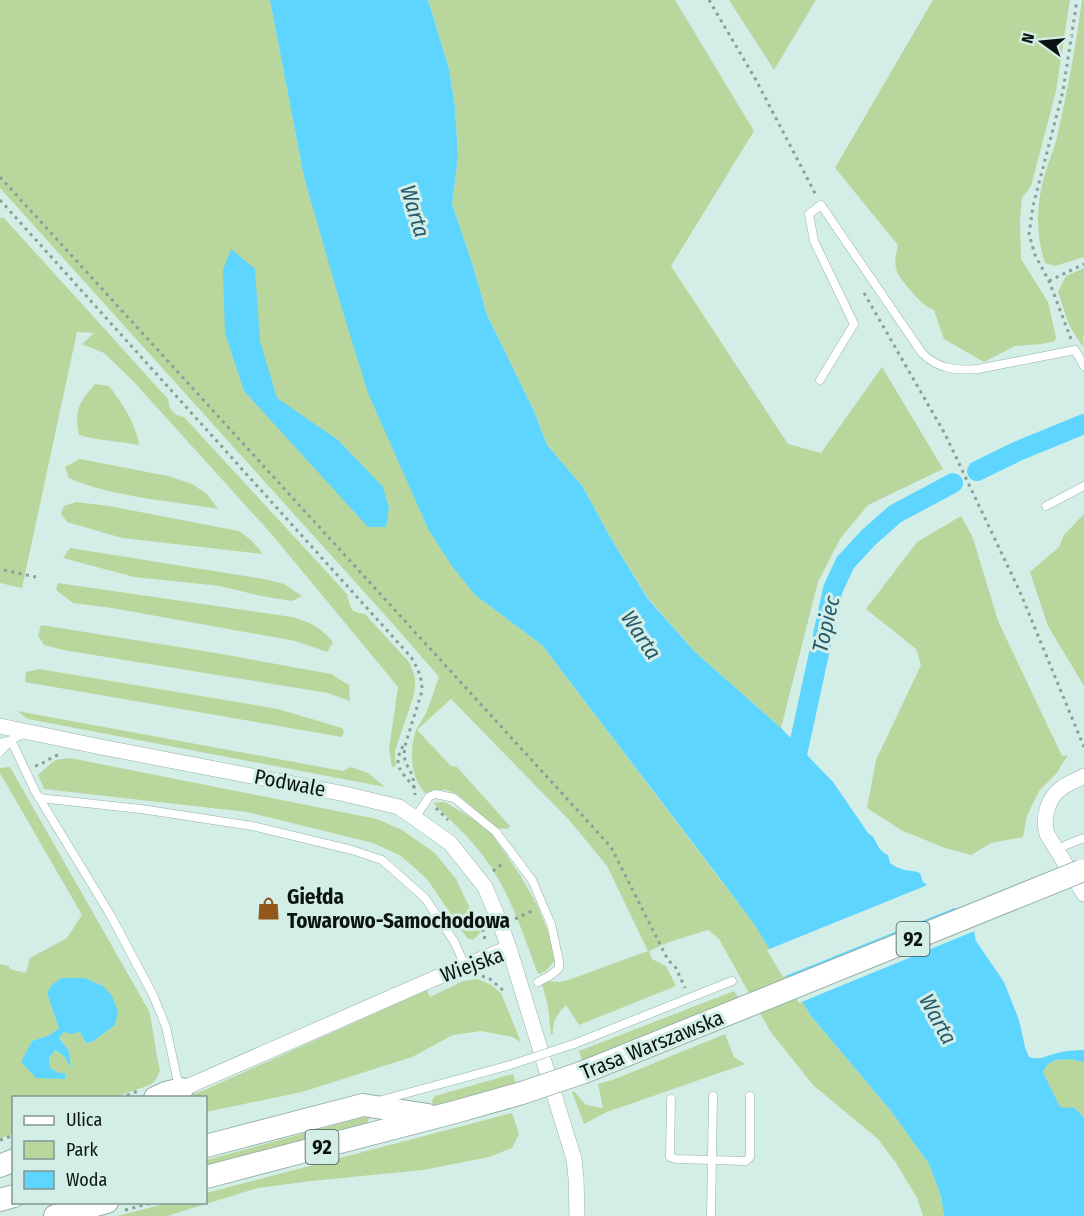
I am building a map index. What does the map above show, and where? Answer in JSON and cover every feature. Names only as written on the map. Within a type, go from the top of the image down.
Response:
[{"type":"main road","name":"Trasa Warszawska","points":[[207,1177],[384,1121],[439,1116],[522,1093],[584,1072],[1082,871]]},
{"type":"main road","points":[[159,1096],[182,1089]]},
{"type":"main road","points":[[363,1105],[384,1121],[439,1116]]},
{"type":"main road","name":"Trasa Warszawska","points":[[207,1146],[363,1105]]},
{"type":"main road","points":[[55,1216],[116,1207]]},
{"type":"street","name":"Podwale","points":[[0,726],[345,794],[399,807],[450,843],[485,887],[509,948]]},
{"type":"street","points":[[1084,776],[1062,788],[1052,797],[1045,825],[1047,834],[1084,894]]},
{"type":"street","name":"Wiejska","points":[[182,1089],[509,948],[574,1159],[577,1216]]},
{"type":"lane","points":[[820,380],[854,324],[814,241],[809,214],[821,205],[928,359],[938,365],[962,370],[978,369],[1075,350],[1084,366]]},
{"type":"lane","points":[[1046,506],[1084,486]]},
{"type":"lane","points":[[0,743],[27,732]]},
{"type":"lane","points":[[0,752],[11,740]]},
{"type":"lane","points":[[11,740],[39,798],[111,916],[153,995],[166,1027],[177,1078],[182,1089]]},
{"type":"lane","points":[[415,818],[429,797],[435,794],[454,798],[496,832],[532,880],[551,924],[559,961],[559,968],[538,982]]},
{"type":"lane","points":[[39,798],[141,809],[252,826],[352,849],[382,860],[424,898],[455,943],[465,966]]},
{"type":"lane","points":[[1066,845],[1084,838]]},
{"type":"lane","name":"Trasa Warszawska","points":[[363,1105],[510,1065],[574,1044],[732,981]]},
{"type":"lane","points":[[384,1121],[425,1089]]},
{"type":"lane","points":[[711,1216],[713,1096]]},
{"type":"lane","points":[[671,1099],[670,1157],[746,1161],[750,1157],[750,1096]]},
{"type":"path","points":[[709,0],[756,80],[821,205]]},
{"type":"path","points":[[1075,350],[1049,281],[1035,255],[1029,234],[1033,206],[1063,91],[1077,0]]},
{"type":"path","points":[[0,177],[612,847],[668,960],[676,968],[685,988]]},
{"type":"path","points":[[0,200],[411,657],[421,676],[422,691],[405,742]]},
{"type":"path","points":[[1049,281],[1084,264]]},
{"type":"path","points":[[863,291],[945,434],[1020,592],[1084,747]]},
{"type":"path","points":[[4,570],[36,577]]},
{"type":"path","points":[[24,770],[44,764],[57,755],[66,755]]},
{"type":"path","points":[[493,871],[501,865]]},
{"type":"path","points":[[477,915],[485,940]]},
{"type":"path","points":[[514,919],[522,916]]},
{"type":"path","points":[[116,1207],[145,1204]]},
{"type":"green space","points":[[0,0],[270,0],[304,177],[404,474],[428,529],[475,595],[542,645],[754,924],[811,1016],[891,1111],[929,1164],[941,1196],[944,1216],[923,1216],[917,1198],[878,1139],[813,1085],[770,1031],[719,939],[708,930],[649,951],[652,959],[666,966],[676,986],[579,1025],[566,1005],[556,1018],[551,1035],[548,1006],[542,984],[548,981],[560,982],[571,979],[648,951],[607,866],[569,820],[451,699],[417,730],[451,766],[457,767],[510,826],[508,829],[497,828],[457,794],[446,790],[425,793],[416,779],[412,763],[412,746],[416,730],[426,713],[439,677],[0,188]]},
{"type":"green space","points":[[428,0],[675,0],[754,131],[671,266],[788,444],[821,453],[882,367],[943,469],[868,505],[840,539],[818,582],[781,728],[695,652],[648,598],[610,537],[583,487],[547,445],[534,411],[487,315],[452,204],[458,157],[455,107],[449,69]]},
{"type":"green space","points":[[729,0],[816,0],[774,70]]},
{"type":"green space","points":[[933,0],[1070,0],[1056,91],[1031,186],[1022,198],[1020,219],[1021,259],[1048,302],[1056,337],[1055,341],[1015,346],[984,362],[944,339],[934,310],[919,300],[899,276],[895,260],[898,245],[835,168]]},
{"type":"green space","points":[[1082,0],[1084,0],[1084,257],[1055,266],[1045,263],[1042,253],[1038,222],[1039,202],[1062,116]]},
{"type":"green space","points":[[0,218],[4,218],[168,399],[172,411],[184,417],[347,594],[353,610],[365,614],[410,663],[415,677],[415,688],[395,751],[396,766],[392,767],[389,749],[398,687],[274,537],[133,381],[104,353],[82,344],[94,333],[77,332],[22,588],[0,583]]},
{"type":"green space","points":[[1084,268],[1084,346],[1082,346],[1069,325],[1058,292],[1066,276]]},
{"type":"green space","points":[[95,384],[109,386],[132,421],[139,445],[79,435],[77,419],[79,407]]},
{"type":"green space","points":[[80,459],[168,476],[192,484],[207,494],[218,509],[142,498],[104,490],[69,478],[65,467]]},
{"type":"green space","points":[[76,502],[109,506],[239,531],[251,540],[263,554],[122,538],[67,522],[61,514],[64,506]]},
{"type":"green space","points":[[1084,514],[1084,686],[1048,626],[1030,572],[1059,547],[1064,535]]},
{"type":"green space","points":[[961,516],[973,538],[998,621],[1062,756],[1068,755],[1056,774],[1039,791],[1027,816],[1023,837],[991,843],[971,855],[945,848],[901,830],[867,808],[876,760],[921,665],[916,649],[866,609],[917,542]]},
{"type":"green space","points":[[70,548],[264,579],[284,584],[302,596],[292,601],[220,586],[134,577],[63,558]]},
{"type":"green space","points":[[58,583],[292,617],[315,626],[333,642],[327,652],[295,641],[73,603],[56,590]]},
{"type":"green space","points":[[41,625],[331,674],[349,685],[350,701],[328,693],[63,650],[44,645],[38,636]]},
{"type":"green space","points":[[39,669],[278,709],[342,728],[344,732],[342,737],[25,682],[26,672]]},
{"type":"green space","points":[[17,711],[343,771],[351,767],[368,773],[385,787],[28,719]]},
{"type":"green space","points":[[70,758],[377,819],[402,830],[435,853],[456,879],[481,932],[473,940],[467,938],[427,879],[401,856],[373,843],[247,812],[44,789],[38,775],[55,760]]},
{"type":"green space","points":[[10,767],[149,1011],[160,1071],[150,1085],[118,1096],[12,1096],[12,1134],[0,1138],[0,964],[26,973],[30,958],[67,938],[82,915],[0,773],[0,768]],"holes":[[[61,978],[85,978],[103,986],[115,1025],[92,1042],[86,1043],[80,1032],[64,1032],[59,1037],[69,1051],[71,1065],[64,1056],[54,1050],[49,1057],[50,1068],[59,1073],[22,1062],[32,1041],[50,1035],[60,1028],[47,993]]]},
{"type":"green space","points":[[442,802],[473,819],[492,834],[520,875],[536,903],[553,943],[555,960],[546,971],[538,974],[515,914],[493,870],[473,843],[433,803]]},
{"type":"green space","points":[[477,979],[490,984],[501,993],[521,1042],[512,1037],[481,1031],[453,1035],[412,1057],[302,1092],[207,1112],[207,1096],[185,1096],[202,1091],[427,990],[430,997],[463,981]]},
{"type":"green space","points":[[734,991],[739,998],[582,1061],[579,1051]]},
{"type":"green space","points":[[725,1034],[734,1057],[745,1064],[607,1112],[584,1124],[572,1092],[574,1091],[586,1105],[603,1108],[598,1084]]},
{"type":"green space","points":[[1067,1059],[1084,1062],[1084,1118],[1075,1108],[1060,1108],[1043,1072],[1049,1063]]},
{"type":"green space","points":[[513,1074],[516,1084],[438,1106],[432,1102],[435,1096]]},
{"type":"green space","points":[[512,1113],[519,1134],[512,1148],[489,1157],[423,1170],[258,1188],[207,1204],[207,1193]]},
{"type":"green space","points":[[364,1117],[369,1118],[364,1127],[207,1168],[207,1160]]},
{"type":"green space","points":[[164,1204],[206,1204],[167,1216],[117,1216]]},
{"type":"water","name":"Warta","points":[[270,0],[428,0],[449,69],[455,107],[458,157],[452,204],[487,315],[534,411],[547,445],[583,487],[648,599],[695,652],[781,728],[833,782],[879,848],[888,855],[890,863],[902,869],[920,873],[923,882],[947,898],[974,931],[976,941],[1004,982],[1019,1020],[1029,1057],[1039,1058],[1065,1051],[1084,1050],[1084,1062],[1066,1059],[1055,1061],[1050,1063],[1043,1072],[1060,1107],[1075,1108],[1084,1118],[1084,1216],[944,1216],[941,1196],[929,1164],[891,1111],[811,1016],[754,924],[712,868],[542,645],[475,595],[452,566],[428,529],[368,393],[304,177]]},
{"type":"water","points":[[231,249],[255,269],[260,341],[277,398],[338,440],[383,487],[389,508],[386,527],[368,527],[244,391],[225,333],[223,270]]},
{"type":"water","points":[[61,978],[85,978],[103,986],[112,996],[118,1012],[115,1025],[92,1042],[86,1043],[80,1032],[71,1034],[64,1032],[59,1038],[69,1051],[71,1067],[64,1056],[55,1050],[49,1058],[50,1068],[59,1073],[65,1073],[65,1079],[36,1078],[21,1062],[32,1041],[50,1035],[59,1028],[47,993],[51,986]]},
{"type":"pier","points":[[930,884],[949,896],[957,907],[783,977],[767,950]]},
{"type":"pier","points":[[959,909],[977,930],[799,1003],[785,980]]},
{"type":"waterway","name":"Topiec","points":[[977,471],[1018,451],[1084,424]]},
{"type":"waterway","name":"Topiec","points":[[793,773],[833,589],[845,563],[895,514],[953,483]]},
{"type":"place","name":"Giełda Towarowo-Samochodowa","points":[[269,909]]}]
